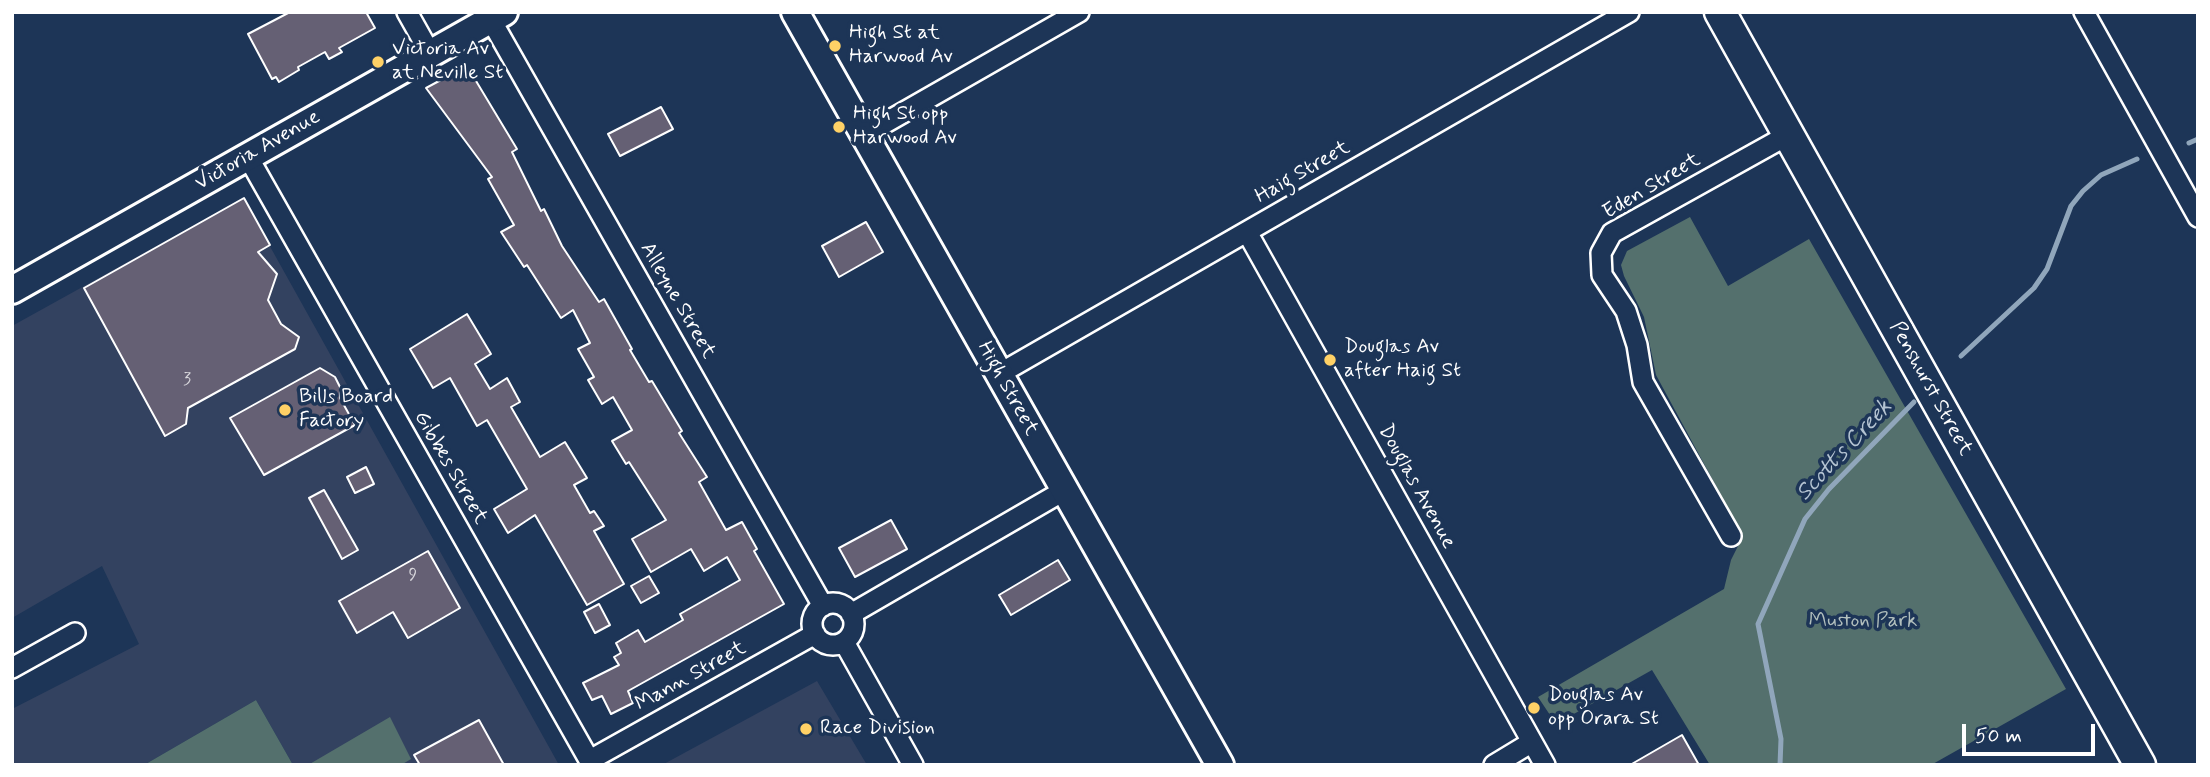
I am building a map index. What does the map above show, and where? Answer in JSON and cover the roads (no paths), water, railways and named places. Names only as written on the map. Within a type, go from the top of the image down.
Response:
[{"type":"main road","name":"Penshurst Street","points":[[1720,12],[2140,765]]},
{"type":"street","points":[[407,12],[430,52]]},
{"type":"street","name":"High Street","points":[[795,12],[1220,765]]},
{"type":"street","points":[[864,135],[1079,12]]},
{"type":"street","name":"Haig Street","points":[[999,374],[1629,12]]},
{"type":"street","points":[[2084,12],[2198,218]]},
{"type":"street","name":"Victoria Avenue","points":[[12,290],[497,16]]},
{"type":"street","name":"Alleyne Street","points":[[497,16],[823,606]]},
{"type":"street","name":"Eden Street","points":[[1731,536],[1643,382],[1637,345],[1626,312],[1602,275],[1601,253],[1612,233],[1788,135]]},
{"type":"street","name":"Gibbes Street","points":[[248,157],[591,762]]},
{"type":"street","name":"Douglas Avenue","points":[[1247,232],[1545,765]]},
{"type":"street","points":[[851,614],[1065,490]]},
{"type":"street","points":[[829,603],[842,605],[851,614],[854,626],[849,638],[844,642],[831,645],[815,634],[812,621],[823,606],[829,603]]},
{"type":"street","points":[[12,667],[75,633]]},
{"type":"street","name":"Mann Street","points":[[591,762],[815,634]]},
{"type":"street","points":[[844,642],[913,765]]},
{"type":"street","points":[[1494,765],[1532,742]]},
{"type":"waterway","name":"Scotts Creek","points":[[2189,143],[2198,139]]},
{"type":"waterway","name":"Scotts Creek","points":[[1961,356],[2034,288],[2047,269],[2071,206],[2083,191],[2101,175],[2137,159]]},
{"type":"waterway","name":"Scotts Creek","points":[[1780,765],[1781,739],[1758,624],[1805,519],[1829,489],[1914,402]]},
{"type":"place","name":"High St at Harwood Av","points":[[835,46]]},
{"type":"place","name":"Victoria Av at Neville St","points":[[378,62]]},
{"type":"place","name":"High St opp Harwood Av","points":[[839,127]]},
{"type":"place","name":"Douglas Av after Haig St","points":[[1330,360]]},
{"type":"place","name":"Bills Board Factory","points":[[285,410]]},
{"type":"place","name":"Douglas Av opp Orara St","points":[[1534,708]]},
{"type":"place","name":"Race Division","points":[[806,729]]},
{"type":"park label","name":"Muston Park","points":[[1863,622]]}]
